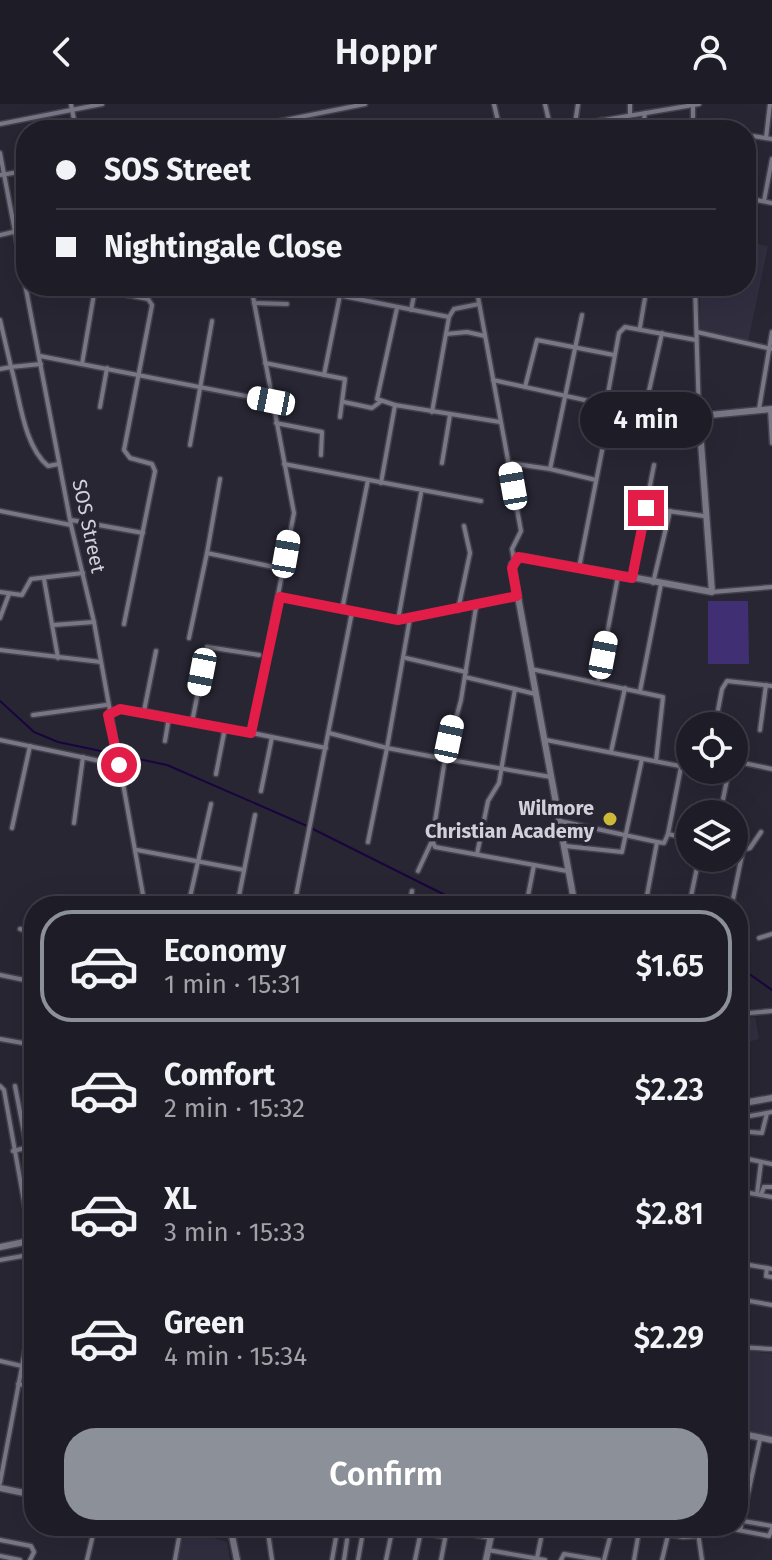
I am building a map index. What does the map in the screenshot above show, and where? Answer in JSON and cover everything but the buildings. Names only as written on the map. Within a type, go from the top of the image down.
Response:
[{"type":"street","points":[[17,120],[72,107],[102,104]]},
{"type":"street","points":[[285,120],[365,104]]},
{"type":"street","points":[[630,104],[630,114]]},
{"type":"street","points":[[769,139],[770,104]]},
{"type":"street","points":[[602,120],[696,105]]},
{"type":"street","points":[[644,120],[646,111]]},
{"type":"street","name":"SOS Street","points":[[0,153],[16,231]]},
{"type":"street","points":[[764,201],[772,159]]},
{"type":"street","points":[[756,200],[772,203]]},
{"type":"street","points":[[0,235],[16,231]]},
{"type":"street","name":"SOS Street","points":[[29,296],[71,523],[94,622],[108,715],[143,896]]},
{"type":"street","points":[[82,364],[94,296]]},
{"type":"street","points":[[124,624],[154,468],[130,458],[124,450],[152,305],[148,299],[135,296]]},
{"type":"street","points":[[251,733],[294,513],[253,296]]},
{"type":"street","points":[[324,375],[340,296]]},
{"type":"street","points":[[347,296],[449,317]]},
{"type":"street","points":[[411,310],[414,296]]},
{"type":"street","points":[[478,296],[521,531],[514,543],[512,572],[574,896]]},
{"type":"street","points":[[640,328],[645,296]]},
{"type":"street","points":[[695,296],[704,516],[712,592]]},
{"type":"street","points":[[254,303],[287,304]]},
{"type":"street","points":[[432,412],[449,317],[454,309],[479,304]]},
{"type":"street","points":[[380,402],[378,393],[398,308]]},
{"type":"street","points":[[550,469],[582,315]]},
{"type":"street","points":[[0,320],[23,418],[42,461],[48,466],[60,464]]},
{"type":"street","points":[[190,445],[212,321]]},
{"type":"street","points":[[579,568],[596,480],[614,355],[622,330],[630,325],[696,340]]},
{"type":"street","points":[[446,334],[467,332],[485,336]]},
{"type":"street","points":[[697,332],[770,349]]},
{"type":"street","points":[[759,409],[764,364],[772,332]]},
{"type":"street","points":[[663,333],[644,413],[647,423],[700,434]]},
{"type":"street","points":[[525,387],[537,340],[614,355]]},
{"type":"street","points":[[40,356],[271,401]]},
{"type":"street","points":[[265,363],[345,379],[340,417]]},
{"type":"street","points":[[0,369],[41,364]]},
{"type":"street","points":[[764,364],[772,366]]},
{"type":"street","points":[[100,407],[107,368]]},
{"type":"street","points":[[493,380],[644,413]]},
{"type":"street","points":[[344,402],[372,408],[380,402],[501,422]]},
{"type":"street","points":[[381,483],[395,405]]},
{"type":"street","points":[[699,416],[771,409],[772,443]]},
{"type":"street","points":[[442,463],[450,415]]},
{"type":"street","points":[[276,423],[322,432],[321,455]]},
{"type":"street","points":[[509,463],[596,480]]},
{"type":"street","points":[[284,464],[481,501]]},
{"type":"street","points":[[632,578],[654,465]]},
{"type":"street","points":[[189,638],[220,479]]},
{"type":"street","points":[[342,610],[368,480]]},
{"type":"street","points":[[398,620],[421,492]]},
{"type":"street","points":[[646,508],[704,516]]},
{"type":"street","points":[[0,511],[143,533]]},
{"type":"street","points":[[640,691],[670,511]]},
{"type":"street","points":[[458,610],[470,553],[464,526]]},
{"type":"street","points":[[207,553],[283,569]]},
{"type":"street","points":[[514,560],[523,557],[712,592],[772,587]]},
{"type":"street","points":[[0,592],[24,594],[29,580],[83,573]]},
{"type":"street","points":[[598,682],[618,576]]},
{"type":"street","points":[[44,579],[58,658]]},
{"type":"street","points":[[0,618],[9,593]]},
{"type":"street","points":[[280,597],[398,620],[476,607],[517,596]]},
{"type":"street","points":[[418,871],[428,855],[432,840],[445,759],[466,675],[476,607]]},
{"type":"street","points":[[296,896],[352,612]]},
{"type":"street","points":[[368,842],[406,658],[410,618]]},
{"type":"street","points":[[53,625],[94,622]]},
{"type":"street","points":[[192,722],[207,647],[259,655]]},
{"type":"street","points":[[0,650],[101,662]]},
{"type":"street","points":[[144,711],[156,651]]},
{"type":"street","points":[[406,658],[535,694]]},
{"type":"street","points":[[531,669],[659,694],[665,703],[656,761]]},
{"type":"street","points":[[718,712],[722,689],[727,681],[769,685],[760,730]]},
{"type":"street","points":[[611,753],[625,688]]},
{"type":"street","points":[[477,854],[488,801],[499,783],[515,689]]},
{"type":"street","points":[[33,715],[107,705]]},
{"type":"street","points":[[108,715],[120,709],[144,711],[326,748]]},
{"type":"street","points":[[165,741],[169,717]]},
{"type":"street","points":[[216,774],[225,728]]},
{"type":"street","points":[[329,733],[387,748],[551,777]]},
{"type":"street","points":[[261,791],[272,737]]},
{"type":"street","points":[[0,740],[119,765]]},
{"type":"street","points":[[543,740],[676,766]]},
{"type":"street","points":[[12,828],[30,746]]},
{"type":"street","points":[[74,823],[83,757]]},
{"type":"street","points":[[565,846],[621,853],[642,759]]},
{"type":"street","points":[[748,764],[772,769]]},
{"type":"street","points":[[560,821],[664,843],[678,784]]},
{"type":"street","points":[[190,896],[211,804]]},
{"type":"street","points":[[239,896],[255,815]]},
{"type":"street","points":[[748,849],[761,832]]},
{"type":"street","points":[[668,834],[676,836]]},
{"type":"street","points":[[432,840],[435,847],[570,872]]},
{"type":"street","points":[[647,896],[657,842]]},
{"type":"street","points":[[136,850],[244,870]]},
{"type":"street","points":[[528,896],[534,865]]},
{"type":"street","points":[[691,896],[696,872]]},
{"type":"street","points":[[734,896],[739,872]]},
{"type":"street","points":[[411,896],[412,891]]},
{"type":"street","points":[[20,929],[24,930]]},
{"type":"street","points":[[759,938],[772,934]]},
{"type":"street","points":[[0,975],[24,980]]},
{"type":"street","points":[[748,1013],[772,1011]]},
{"type":"street","points":[[0,1039],[24,1043]]},
{"type":"street","points":[[0,1086],[4,1090],[12,1151],[24,1204]]},
{"type":"street","points":[[15,1086],[24,1132]]},
{"type":"street","points":[[748,1102],[772,1098]]},
{"type":"street","points":[[748,1116],[769,1112],[762,1133],[748,1132]]},
{"type":"street","points":[[12,1151],[24,1149]]},
{"type":"street","points":[[748,1159],[772,1164]]},
{"type":"street","points":[[759,1195],[761,1162]]},
{"type":"street","points":[[759,1195],[764,1187],[772,1187]]},
{"type":"street","points":[[748,1193],[772,1197]]},
{"type":"street","points":[[0,1247],[24,1242]]},
{"type":"street","points":[[0,1260],[24,1256]]},
{"type":"street","points":[[748,1265],[769,1269],[766,1276],[772,1277]]},
{"type":"street","points":[[748,1301],[772,1305]]},
{"type":"street","points":[[748,1348],[772,1349]]},
{"type":"street","points":[[24,1356],[0,1486],[24,1492]]},
{"type":"street","points":[[0,1361],[22,1366]]},
{"type":"street","points":[[18,1384],[24,1385]]},
{"type":"street","points":[[748,1435],[772,1440]]},
{"type":"street","points":[[748,1497],[760,1438]]},
{"type":"street","points":[[748,1522],[772,1527],[769,1536],[748,1532]]},
{"type":"street","points":[[87,1560],[93,1536]]},
{"type":"street","points":[[175,1560],[179,1536]]},
{"type":"street","points":[[232,1536],[237,1560]]},
{"type":"street","points":[[268,1536],[272,1560]]},
{"type":"street","points":[[333,1560],[337,1536]]},
{"type":"street","points":[[358,1560],[362,1536]]},
{"type":"street","points":[[386,1560],[390,1536]]},
{"type":"street","points":[[415,1560],[420,1536]]},
{"type":"street","points":[[441,1560],[445,1537],[442,1536]]},
{"type":"street","points":[[486,1560],[491,1537],[488,1536]]},
{"type":"street","points":[[561,1560],[565,1554],[602,1560],[610,1536]]},
{"type":"street","points":[[634,1560],[639,1536]]},
{"type":"street","points":[[662,1560],[668,1536]]},
{"type":"street","points":[[698,1536],[702,1560]]},
{"type":"street","points":[[537,1558],[541,1538]]},
{"type":"street","points":[[0,1540],[31,1546],[34,1549],[30,1560]]},
{"type":"street","points":[[344,1560],[347,1540]]},
{"type":"street","points":[[488,1550],[545,1560]]},
{"type":"street","points":[[0,1556],[20,1560]]},
{"type":"shaded area","points":[[756,244],[768,246],[748,342],[700,333],[700,296],[756,296]]},
{"type":"shaded area","points":[[708,601],[748,601],[749,664],[708,664]]},
{"type":"shaded area","points":[[755,1017],[759,1039],[748,1042],[748,1018]]},
{"type":"shaded area","points":[[748,1350],[772,1354],[772,1436],[748,1432]]},
{"type":"shaded area","points":[[181,1536],[207,1536],[227,1542],[230,1560],[176,1560]]},
{"type":"waterway","points":[[0,701],[34,732],[58,742],[167,765],[307,826],[447,896]]},
{"type":"waterway","points":[[748,973],[772,990]]},
{"type":"place","name":"Wilmore Christian Academy","points":[[610,819]]},
{"type":"route","points":[[119,765],[108,715],[114,710],[144,711],[251,733],[280,597],[398,620],[476,607],[517,596],[512,564],[518,557],[632,578],[646,508]]}]
